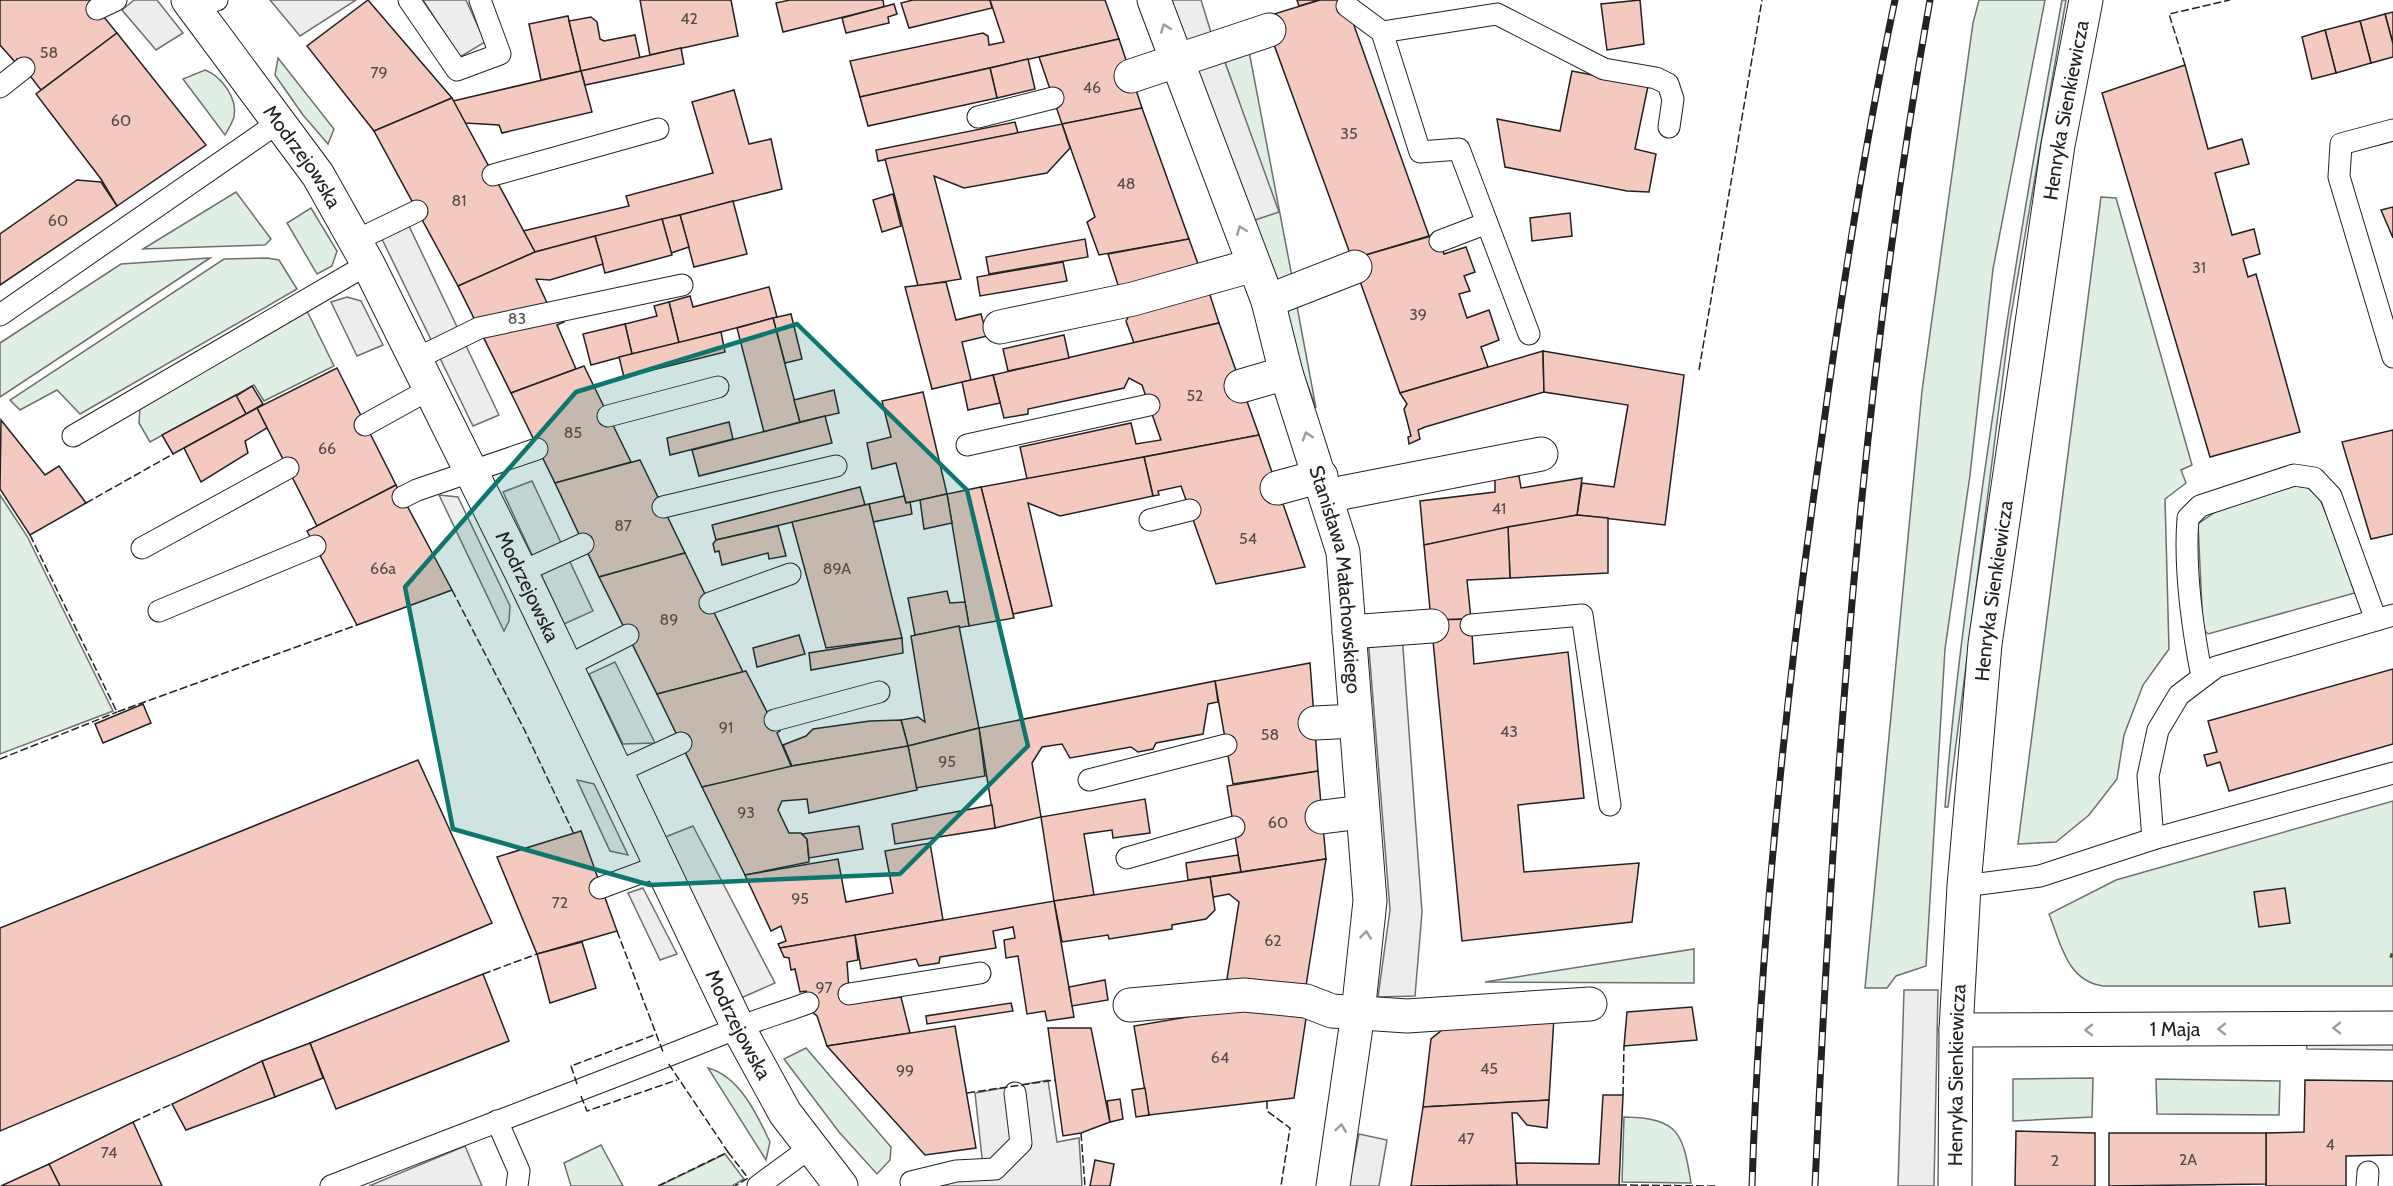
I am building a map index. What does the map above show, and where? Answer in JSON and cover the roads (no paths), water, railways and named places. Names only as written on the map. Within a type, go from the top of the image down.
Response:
[{"type":"street","name":"Stanisława Małachowskiego","points":[[1154,0],[1268,301],[1286,373],[1342,552],[1370,901],[1358,1013],[1333,1186]]},
{"type":"street","name":"Henryka Sienkiewicza","points":[[1955,1186],[1956,1030],[1964,886],[1984,644],[2058,145],[2086,0]]},
{"type":"street","name":"Modrzejowska","points":[[199,2],[279,122],[318,175],[362,253],[521,572],[659,866],[738,1027],[785,1113],[841,1186]]},
{"type":"street","points":[[1131,76],[1178,63],[1269,30]]},
{"type":"street","points":[[1000,327],[1132,299],[1254,265]]},
{"type":"street","points":[[1268,301],[1355,267]]},
{"type":"street","points":[[1241,386],[1286,373]]},
{"type":"street","points":[[1278,488],[1323,486],[1541,454]]},
{"type":"street","points":[[1349,632],[1432,626]]},
{"type":"street","points":[[1315,723],[1355,721]]},
{"type":"street","points":[[1322,818],[1362,812]]},
{"type":"street","points":[[1130,1005],[1244,995],[1306,1001],[1332,1011],[1407,1016],[1590,1004]]},
{"type":"street","name":"1 Maja","points":[[1956,1030],[2393,1028]]},
{"type":"lane","points":[[409,0],[457,70],[500,54],[480,0]]},
{"type":"lane","points":[[1347,6],[1382,32],[1420,152],[1459,149],[1529,333]]},
{"type":"lane","points":[[1382,32],[1497,14],[1604,69],[1656,78],[1668,84],[1673,99],[1669,127]]},
{"type":"lane","points":[[0,87],[24,68]]},
{"type":"lane","points":[[978,117],[1053,98]]},
{"type":"lane","points":[[0,315],[279,122]]},
{"type":"lane","points":[[493,175],[658,129]]},
{"type":"lane","points":[[2393,130],[2341,144],[2339,177],[2393,357]]},
{"type":"lane","points":[[73,436],[362,253],[417,211]]},
{"type":"lane","points":[[1440,241],[1487,223]]},
{"type":"lane","points":[[416,360],[478,328],[682,285]]},
{"type":"lane","points":[[608,416],[718,387]]},
{"type":"lane","points":[[365,425],[430,389]]},
{"type":"lane","points":[[967,445],[1149,405]]},
{"type":"lane","points":[[402,497],[537,449]]},
{"type":"lane","points":[[663,507],[836,465]]},
{"type":"lane","points":[[142,548],[288,468]]},
{"type":"lane","points":[[2153,840],[2148,776],[2158,730],[2179,695],[2216,667],[2385,617],[2331,496],[2314,478],[2294,475],[2200,506],[2188,518],[2187,541],[2195,640],[2202,677]]},
{"type":"lane","points":[[1150,520],[1190,510]]},
{"type":"lane","points":[[521,572],[583,544]]},
{"type":"lane","points":[[159,611],[315,546]]},
{"type":"lane","points":[[710,603],[790,574]]},
{"type":"lane","points":[[1471,625],[1582,615],[1610,805]]},
{"type":"lane","points":[[565,667],[628,635]]},
{"type":"lane","points":[[775,720],[879,692]]},
{"type":"lane","points":[[615,773],[681,743]]},
{"type":"lane","points":[[1089,780],[1226,745]]},
{"type":"lane","points":[[1964,886],[2040,876],[2153,840],[2393,773]]},
{"type":"lane","points":[[1127,858],[1234,827]]},
{"type":"lane","points":[[600,888],[659,866]]},
{"type":"lane","points":[[849,994],[980,973]]},
{"type":"lane","points":[[331,1186],[666,1058],[738,1027],[808,1003]]},
{"type":"lane","points":[[911,1182],[956,1171],[995,1169],[1021,1143],[1015,1093]]},
{"type":"lane","points":[[497,1121],[519,1171],[517,1186]]},
{"type":"lane","points":[[758,1186],[811,1147]]},
{"type":"railway","points":[[1752,1186],[1761,1000],[1776,814],[1808,536],[1863,166],[1895,0]]},
{"type":"railway","points":[[1815,1186],[1831,888],[1853,591],[1885,295],[1930,0]]}]
